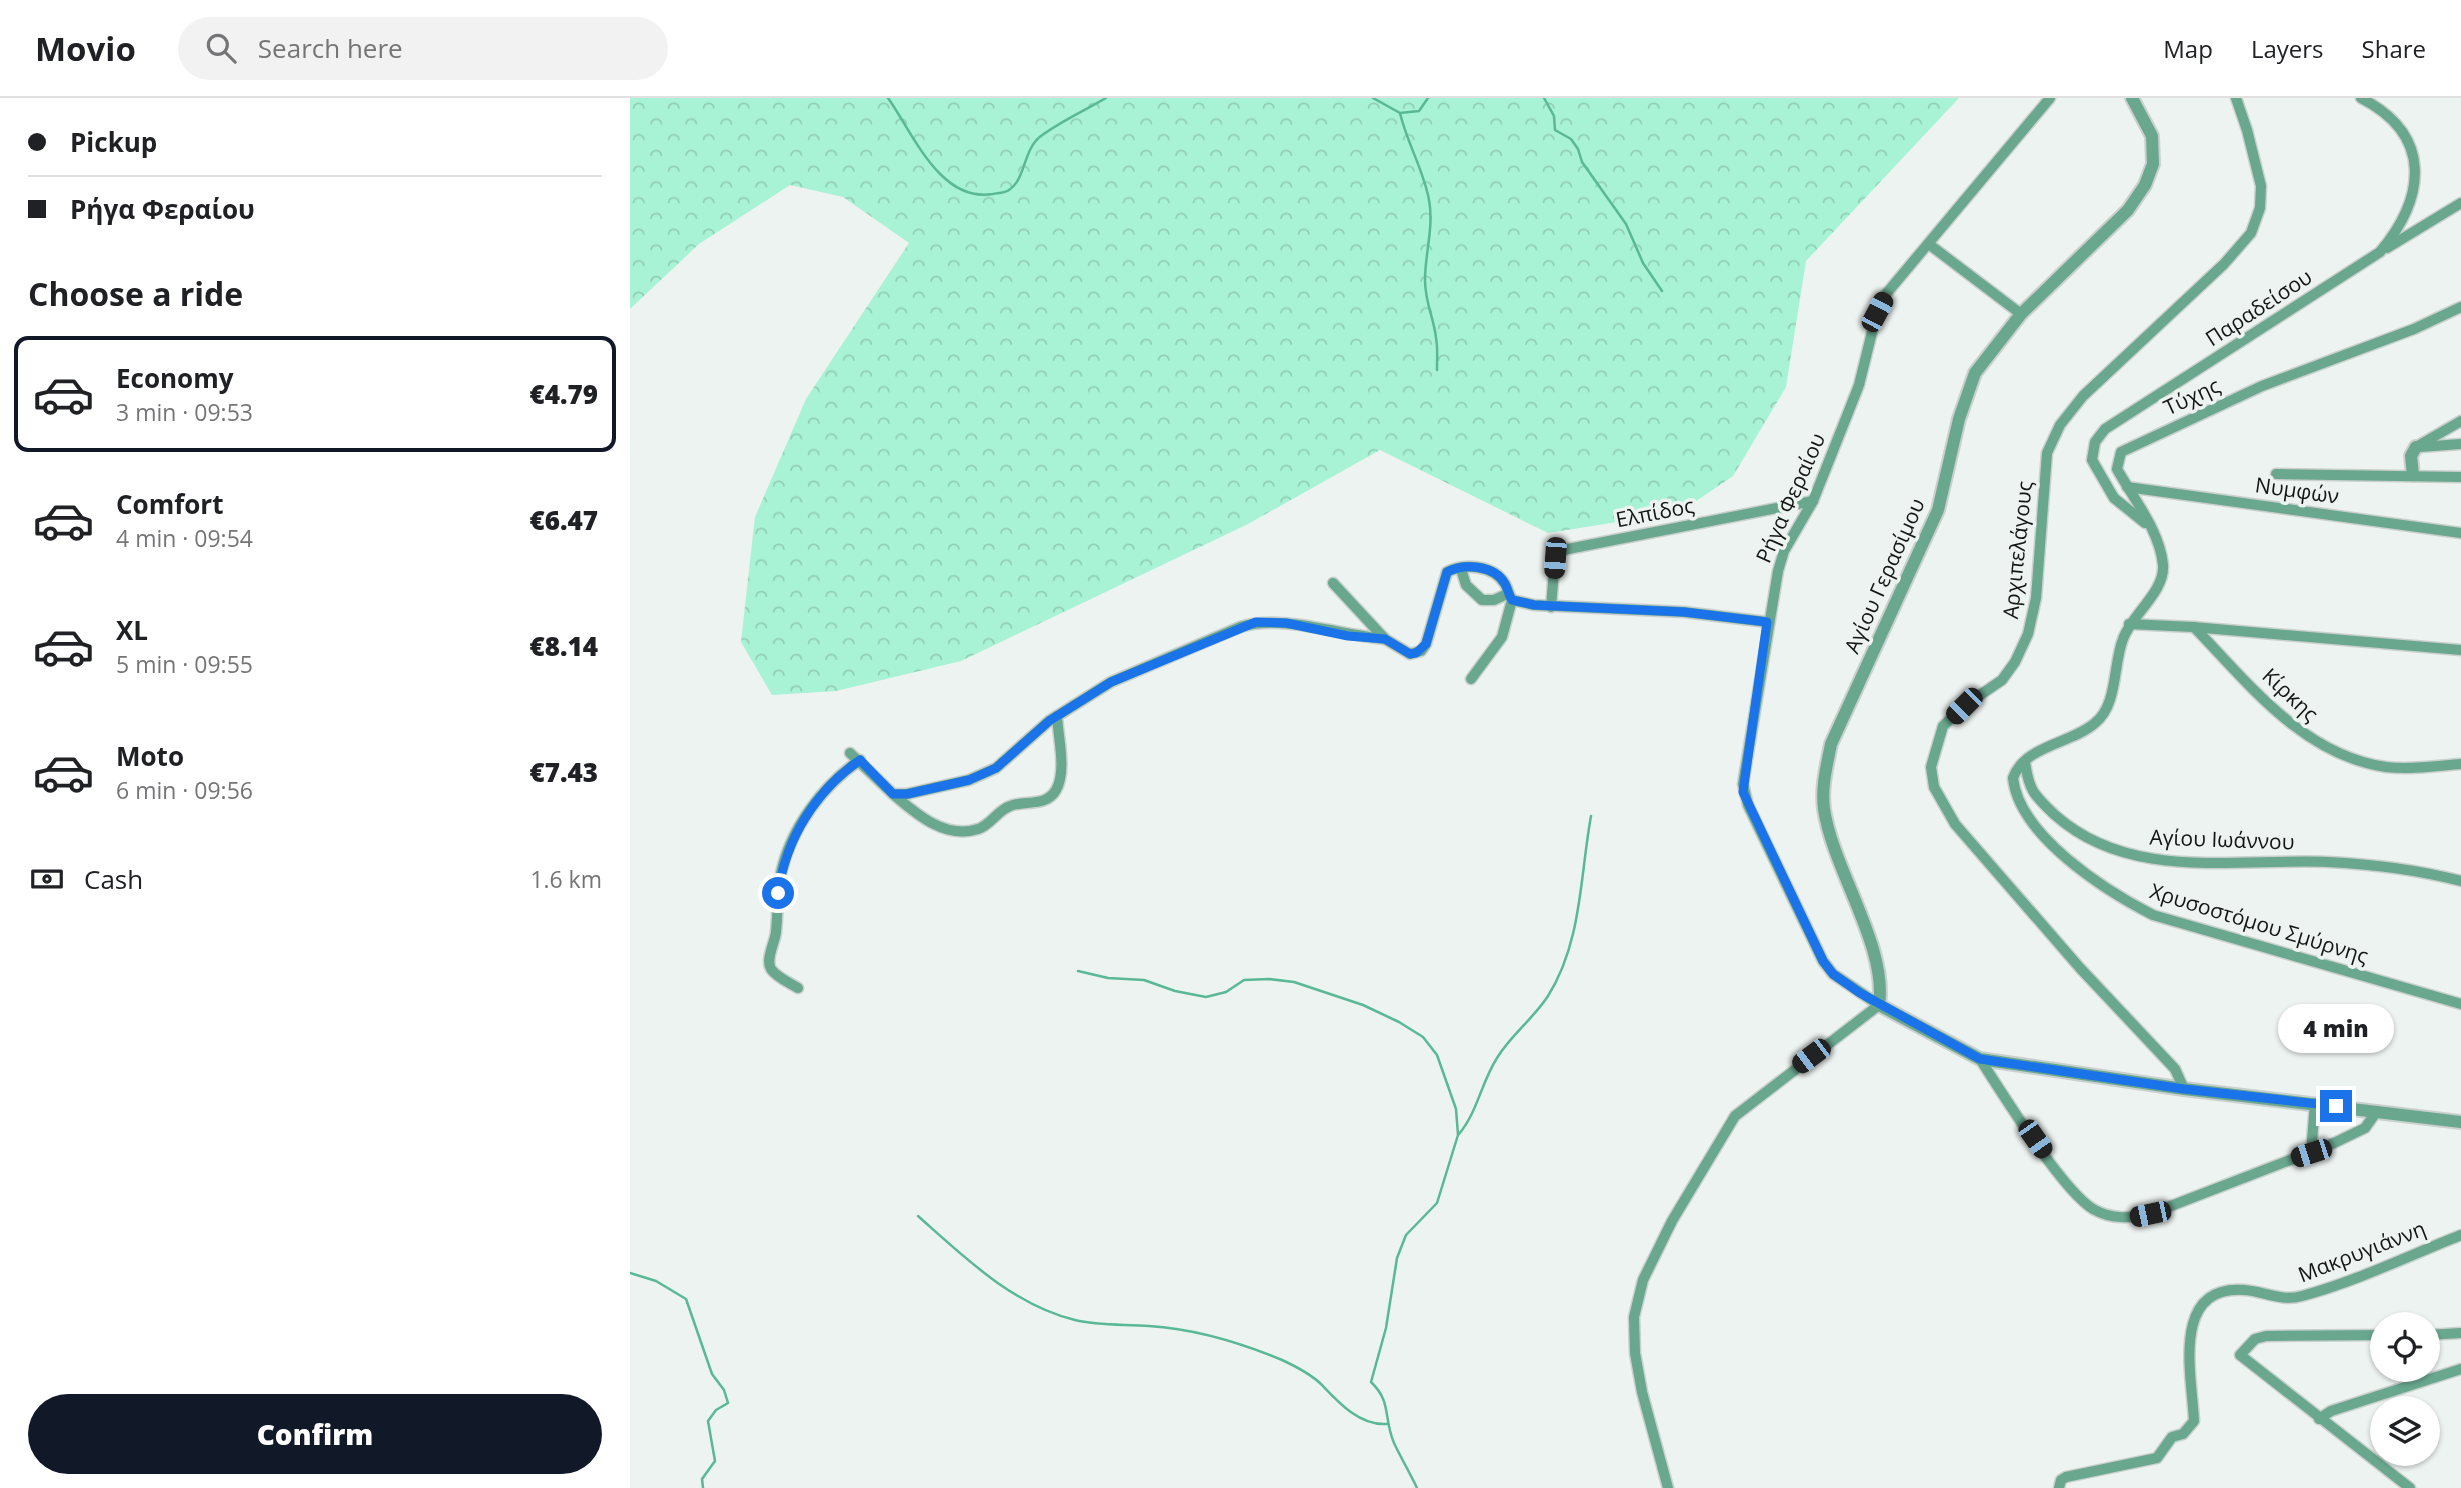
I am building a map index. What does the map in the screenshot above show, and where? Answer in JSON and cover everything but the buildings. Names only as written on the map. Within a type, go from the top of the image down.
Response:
[{"type":"street","name":"Ρήγα Φεραίου","points":[[2050,98],[1886,295],[1877,312],[1859,385],[1812,501],[1784,551],[1767,622],[1743,792],[1823,961],[1833,974],[1879,1004],[1980,1059],[2184,1089],[2461,1122]]},
{"type":"street","name":"Αγίου Γερασίμου","points":[[1879,1004],[1880,969],[1832,843],[1824,807],[1824,779],[1841,719],[1938,510],[1967,389],[1987,355],[2021,314],[2128,210],[2146,185],[2153,163],[2152,136],[2132,98]]},
{"type":"street","name":"Αρχιπελάγους","points":[[2184,1089],[2175,1069],[2080,968],[1955,824],[1934,787],[1931,767],[1943,726],[1964,706],[2002,681],[2015,662],[2028,634],[2036,598],[2047,453],[2060,425],[2083,396],[2224,264],[2252,233],[2260,208],[2260,186],[2247,130],[2236,98]]},
{"type":"street","name":"Παραδείσου","points":[[2149,525],[2114,498],[2092,460],[2095,442],[2105,429],[2380,252],[2413,199],[2416,173],[2409,146],[2400,130],[2374,105],[2361,98]]},
{"type":"street","points":[[2380,252],[2461,203]]},
{"type":"street","points":[[1930,245],[2021,314]]},
{"type":"street","name":"Τύχης","points":[[2129,624],[2160,584],[2163,567],[2149,525],[2117,470],[2121,452],[2262,386],[2414,329],[2461,307]]},
{"type":"street","points":[[2413,475],[2411,456],[2416,447],[2461,421]]},
{"type":"street","points":[[2416,447],[2461,444]]},
{"type":"street","points":[[2276,474],[2461,477]]},
{"type":"street","name":"Νυμφών","points":[[2127,487],[2461,533]]},
{"type":"street","name":"Ελπίδος","points":[[1552,607],[1555,558],[1563,550],[1812,501]]},
{"type":"street","points":[[1461,569],[1466,585],[1482,600],[1510,597],[1552,607],[1684,612],[1767,622]]},
{"type":"street","points":[[1333,583],[1385,639],[1410,654],[1421,651],[1447,572],[1489,569],[1504,582],[1510,597],[1502,637],[1471,679]]},
{"type":"street","points":[[893,794],[907,794],[969,780],[996,768],[1022,743],[1057,716],[1111,682],[1256,622],[1286,623],[1348,636],[1385,639]]},
{"type":"street","points":[[2025,762],[2039,751],[2096,723],[2105,713],[2129,624],[2461,650]]},
{"type":"street","name":"Κίρκης","points":[[2193,627],[2287,721],[2311,740],[2342,755],[2386,767],[2461,764]]},
{"type":"street","points":[[850,753],[893,794],[933,824],[954,831],[978,829],[997,813],[1012,805],[1045,801],[1055,791],[1060,779],[1057,716]]},
{"type":"street","points":[[798,988],[771,970],[769,962],[776,935],[782,870],[797,828],[837,775],[860,760]]},
{"type":"street","name":"Αγίου Ιωάννου","points":[[2025,762],[2032,791],[2067,826],[2109,848],[2134,855],[2188,862],[2330,862],[2401,869],[2461,881]]},
{"type":"street","name":"Χρυσοστόμου Σμύρνης","points":[[2025,762],[2013,778],[2019,804],[2047,838],[2113,895],[2153,915],[2461,1004]]},
{"type":"street","points":[[1668,1488],[1642,1392],[1635,1353],[1634,1317],[1643,1280],[1672,1221],[1735,1116],[1879,1004]]},
{"type":"street","points":[[1980,1059],[2049,1158],[2082,1200],[2093,1209],[2118,1218],[2150,1214],[2311,1153],[2365,1128],[2377,1111]]},
{"type":"street","points":[[2311,1153],[2315,1103]]},
{"type":"street","name":"Μακρυγιάννη","points":[[2059,1488],[2066,1477],[2157,1458],[2172,1437],[2183,1434],[2194,1421],[2189,1340],[2190,1327],[2200,1307],[2226,1291],[2245,1290],[2298,1297],[2347,1282],[2461,1235]]},
{"type":"street","points":[[2440,1334],[2461,1333]]},
{"type":"street","points":[[2370,1335],[2266,1336],[2255,1339],[2240,1355],[2410,1488]]},
{"type":"street","points":[[2319,1419],[2331,1411],[2461,1369]]},
{"type":"green space","points":[[630,98],[1959,98],[1806,261],[1786,387],[1733,476],[1680,512],[1548,533],[1380,450],[1248,524],[961,661],[836,691],[772,695],[741,642],[755,517],[806,399],[909,243],[843,197],[790,185],[699,244],[630,309]]},
{"type":"waterway","points":[[888,98],[918,146],[943,177],[958,188],[974,194],[1007,191],[1019,179],[1031,148],[1041,136],[1106,98]]},
{"type":"waterway","points":[[1373,98],[1400,113],[1419,111],[1428,98]]},
{"type":"waterway","points":[[1544,98],[1554,116],[1555,130],[1571,139],[1578,149],[1582,162],[1626,224],[1643,263],[1662,291]]},
{"type":"waterway","points":[[1400,113],[1429,200],[1425,280],[1437,342],[1437,370]]},
{"type":"waterway","points":[[1459,1134],[1471,1116],[1497,1058],[1548,996],[1568,954],[1578,908],[1591,816]]},
{"type":"waterway","points":[[1078,971],[1108,978],[1144,980],[1175,991],[1206,997],[1226,992],[1244,980],[1294,982],[1363,1005],[1399,1022],[1423,1037],[1437,1055],[1456,1109],[1458,1135],[1437,1203],[1406,1235],[1397,1258],[1386,1328],[1371,1382],[1382,1396],[1394,1443],[1417,1488]]},
{"type":"waterway","points":[[918,1216],[990,1278],[1052,1313],[1093,1323],[1149,1326],[1217,1337],[1298,1368],[1359,1417],[1377,1424],[1387,1424]]},
{"type":"waterway","points":[[630,1273],[656,1281],[686,1299],[712,1374],[724,1390],[728,1403],[716,1410],[708,1421],[715,1461],[702,1479],[703,1488]]},
{"type":"route","points":[[778,893],[782,870],[797,828],[837,775],[860,760],[893,794],[907,794],[969,780],[996,768],[1049,721],[1111,682],[1256,622],[1286,623],[1348,636],[1385,639],[1410,654],[1416,653],[1426,644],[1440,588],[1447,572],[1454,568],[1472,566],[1489,569],[1504,582],[1507,594],[1512,600],[1534,605],[1684,612],[1767,622],[1743,792],[1773,861],[1823,961],[1833,974],[1860,993],[1980,1059],[2184,1089],[2336,1106]]}]
